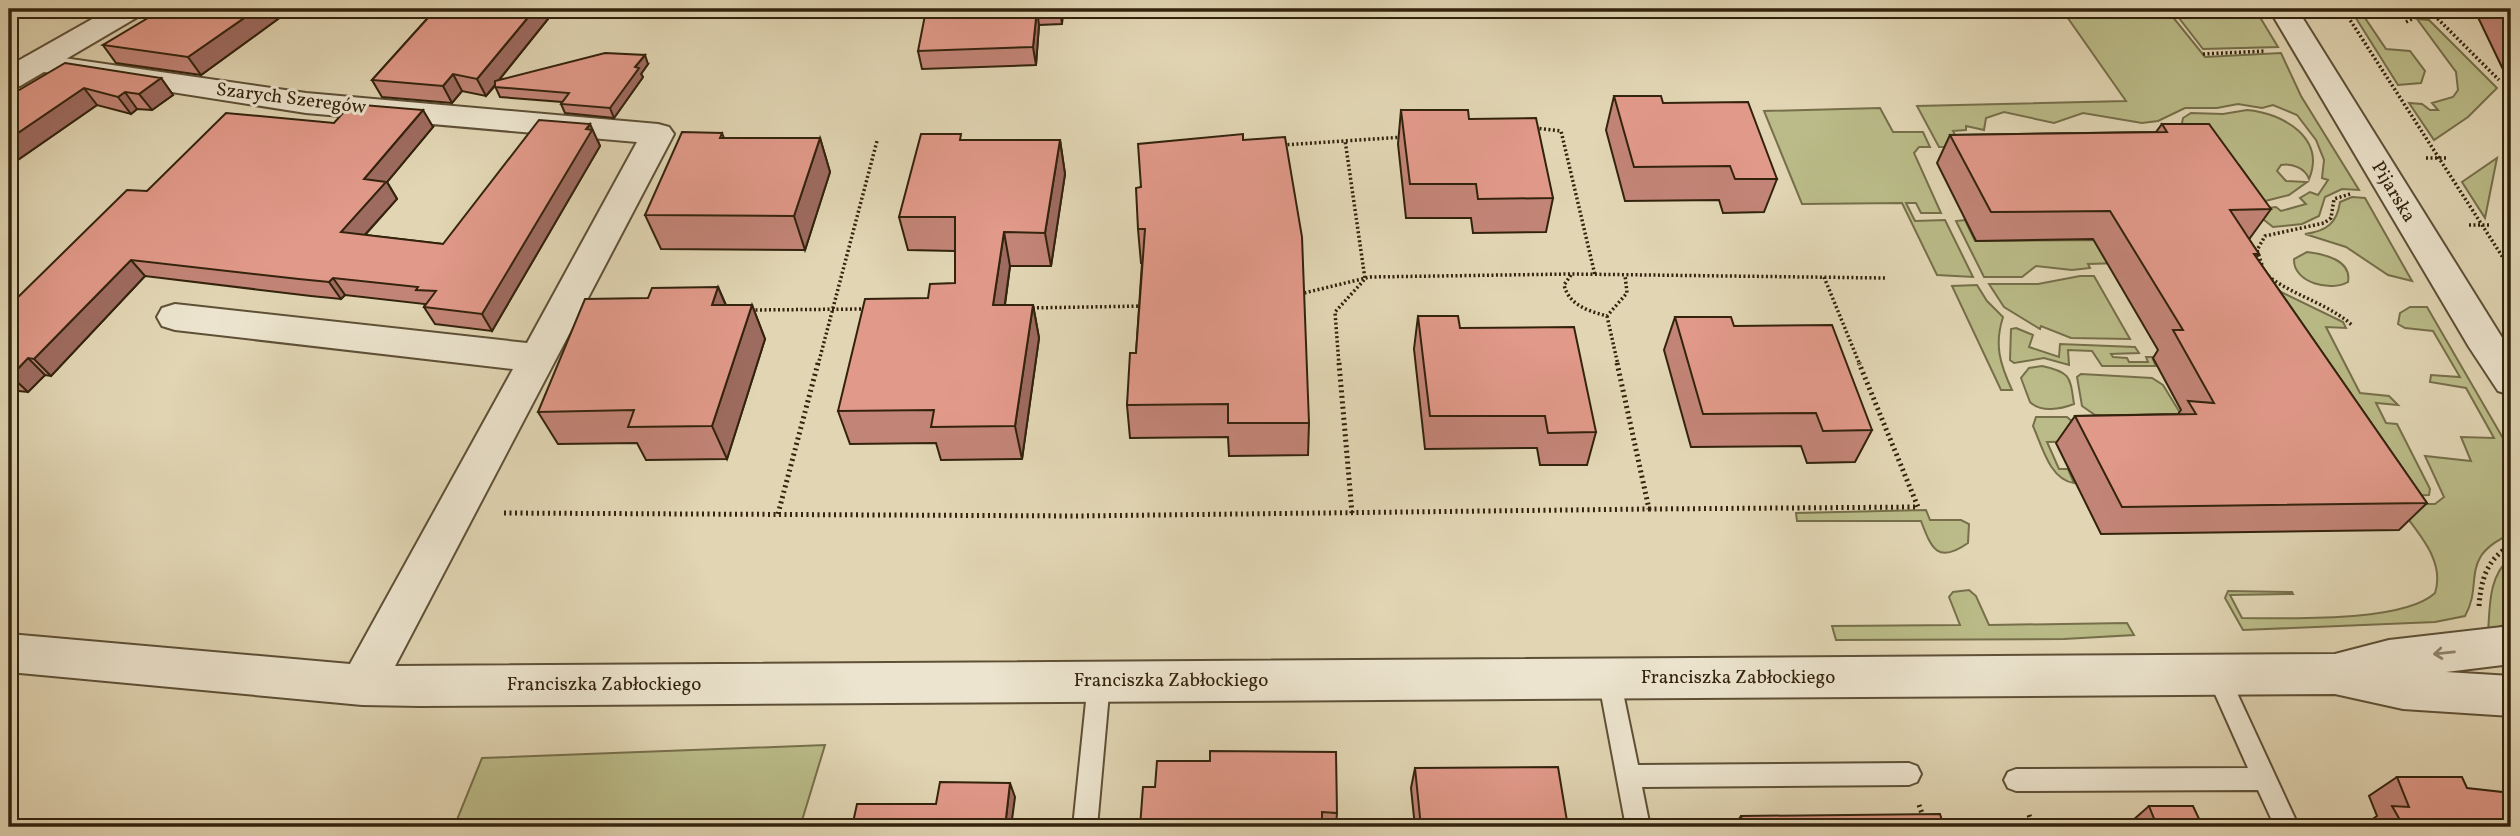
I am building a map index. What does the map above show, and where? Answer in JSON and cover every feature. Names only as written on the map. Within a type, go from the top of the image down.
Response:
[{"type":"street","points":[[9,79],[131,9]]},
{"type":"street","name":"Pijarska","points":[[2283,9],[2509,383]]},
{"type":"street","name":"Szarych Szeregów","points":[[36,63],[306,103],[658,134],[537,358]]},
{"type":"street","points":[[175,317],[537,358],[362,685]]},
{"type":"street","name":"Franciszka Zabłockiego","points":[[2335,674],[2389,659],[2511,645]]},
{"type":"street","name":"Franciszka Zabłockiego","points":[[9,653],[362,685],[2335,674],[2403,689],[2511,696]]},
{"type":"lane","points":[[2217,674],[2287,827]]},
{"type":"lane","points":[[1609,678],[1638,827]]},
{"type":"lane","points":[[1084,827],[1099,682]]},
{"type":"lane","points":[[1628,776],[1909,774]]},
{"type":"lane","points":[[2015,780],[2265,779]]},
{"type":"path","points":[[2343,9],[2511,270]]},
{"type":"path","points":[[2428,9],[2499,80]]},
{"type":"path","points":[[2406,22],[2416,17],[2437,17]]},
{"type":"path","points":[[2203,54],[2271,51]]},
{"type":"path","points":[[1534,128],[1560,131],[1595,275]]},
{"type":"path","points":[[1282,145],[1413,136]]},
{"type":"path","points":[[1345,140],[1365,279]]},
{"type":"path","points":[[778,514],[877,141]]},
{"type":"path","points":[[2426,158],[2446,158]]},
{"type":"path","points":[[2352,325],[2343,316],[2282,289],[2263,268],[2257,250],[2265,236],[2324,223],[2331,218],[2334,199],[2340,195],[2360,194]]},
{"type":"path","points":[[2469,225],[2489,225]]},
{"type":"path","points":[[1571,274],[1564,285],[1567,296],[1586,310],[1607,316]]},
{"type":"path","points":[[1290,296],[1365,279],[1571,274],[1885,278]]},
{"type":"path","points":[[1607,316],[1627,293],[1625,275]]},
{"type":"path","points":[[454,513],[1352,513],[1918,507],[1824,277]]},
{"type":"path","points":[[1352,513],[1335,312],[1365,279]]},
{"type":"path","points":[[1019,308],[1153,305]]},
{"type":"path","points":[[750,310],[873,309]]},
{"type":"path","points":[[1607,316],[1649,509]]},
{"type":"path","points":[[2479,612],[2480,587],[2487,566],[2511,544]]},
{"type":"green space","points":[[2172,9],[2255,9],[2278,47],[2203,49]]},
{"type":"green space","points":[[2168,11],[2205,57],[2281,53],[2301,96],[2359,190],[2342,189],[2325,197],[2319,216],[2302,224],[2273,227],[2259,216],[2257,209],[2276,207],[2281,211],[2306,204],[2300,198],[2310,192],[2318,195],[2328,180],[2322,178],[2324,160],[2316,140],[2297,115],[2273,105],[2262,108],[2238,104],[2217,108],[2185,108],[2158,121],[2142,123],[2083,113],[2054,123],[2004,112],[1986,118],[1984,130],[1966,126],[1966,130],[1953,131],[1961,147],[1939,147],[1917,106],[2126,101],[2065,14]]},
{"type":"green space","points":[[2354,15],[2363,15],[2386,49],[2410,51],[2425,71],[2421,83],[2398,85]]},
{"type":"green space","points":[[2417,19],[2429,20],[2497,88],[2468,117],[2434,140],[2409,103],[2438,110],[2432,103],[2453,97],[2458,90],[2456,72]]},
{"type":"green space","points":[[1880,108],[1893,132],[1923,132],[1930,147],[1919,147],[1914,153],[1941,213],[1921,213],[1916,203],[1906,203],[1915,221],[1945,220],[1973,277],[1937,275],[1902,203],[1802,204],[1764,111]]},
{"type":"green space","points":[[2247,110],[2261,112],[2287,122],[2298,130],[2312,151],[2313,164],[2309,179],[2301,169],[2294,166],[2281,165],[2277,171],[2286,181],[2307,182],[2289,195],[2265,201],[2239,165],[2181,128],[2183,118],[2191,113],[2223,114]]},
{"type":"green space","points":[[2497,158],[2485,218],[2462,182]]},
{"type":"green space","points":[[2352,197],[2365,198],[2412,281],[2388,275],[2346,247],[2305,234],[2330,225],[2340,202]]},
{"type":"green space","points":[[1965,220],[1975,241],[2106,240],[2120,263],[2088,264],[2090,268],[2072,270],[2036,266],[2022,277],[1984,277],[1956,221]]},
{"type":"green space","points":[[2307,252],[2321,254],[2341,263],[2346,268],[2348,282],[2332,286],[2306,279],[2295,267],[2294,259]]},
{"type":"green space","points":[[2094,276],[2130,339],[2071,338],[2041,326],[2040,329],[2004,307],[1989,284],[2038,284]]},
{"type":"green space","points":[[1977,285],[1987,301],[2003,317],[1999,346],[2004,372],[2012,390],[2001,390],[1952,286]]},
{"type":"green space","points":[[2277,290],[2343,322],[2346,328],[2326,327],[2360,393],[2389,396],[2398,405],[2376,403],[2386,423],[2397,424],[2430,489],[2429,495],[2390,496]]},
{"type":"green space","points":[[2410,307],[2427,307],[2511,452],[2511,534],[2484,552],[2478,561],[2473,592],[2465,616],[2435,622],[2243,630],[2225,598],[2228,591],[2293,594],[2230,595],[2242,618],[2314,618],[2372,614],[2419,603],[2435,593],[2437,580],[2433,557],[2397,504],[2435,504],[2444,497],[2425,456],[2471,461],[2461,437],[2494,438],[2466,388],[2430,382],[2431,375],[2460,377],[2433,331],[2405,328],[2398,324],[2400,313]]},
{"type":"green space","points":[[2016,328],[2033,335],[2029,347],[2059,357],[2060,344],[2135,347],[2139,353],[2111,354],[2113,357],[2127,358],[2129,362],[2148,362],[2146,357],[2152,357],[2156,366],[2102,366],[2092,351],[2068,350],[2069,365],[2044,358],[2014,363],[2010,360],[2011,329]]},
{"type":"green space","points":[[2042,366],[2059,371],[2067,377],[2074,404],[2045,409],[2030,402],[2021,378],[2029,368]]},
{"type":"green space","points":[[2081,374],[2152,378],[2163,385],[2182,416],[2124,418],[2095,415],[2082,406],[2077,377]]},
{"type":"green space","points":[[2036,417],[2067,417],[2075,424],[2155,440],[2047,442],[2059,469],[2068,469],[2074,483],[2059,476],[2048,461],[2033,426]]},
{"type":"green space","points":[[1926,510],[1930,520],[1961,520],[1969,524],[1968,543],[1942,553],[1932,545],[1921,521],[1797,521],[1796,513]]},
{"type":"green space","points":[[2511,556],[2511,620],[2488,634],[2494,582],[2503,564]]},
{"type":"green space","points":[[1969,590],[1976,596],[1989,625],[2127,623],[2134,635],[2064,639],[1836,640],[1832,626],[1960,625],[1949,597],[1953,592]]},
{"type":"green space","points":[[825,745],[800,827],[454,827],[482,758]]},
{"type":"building","points":[[163,9],[257,9],[188,57],[103,45]]},
{"type":"building","points":[[436,9],[535,9],[477,79],[453,74],[443,86],[372,80]]},
{"type":"building","points":[[1037,9],[1033,47],[918,51],[926,10]]},
{"type":"building","points":[[605,53],[645,55],[635,67],[639,68],[610,108],[561,104],[569,93],[495,87],[495,81]]},
{"type":"building","points":[[65,63],[161,78],[139,94],[125,92],[118,97],[84,88],[9,139],[9,96]]},
{"type":"building","points":[[1614,96],[1661,96],[1663,103],[1748,102],[1777,179],[1735,179],[1730,166],[1634,167]]},
{"type":"building","points":[[351,104],[423,110],[364,179],[386,182],[341,232],[443,244],[539,120],[590,124],[586,129],[592,130],[482,314],[424,307],[436,291],[416,290],[418,287],[333,278],[329,282],[131,260],[34,359],[28,358],[9,376],[9,306],[127,190],[147,191],[226,113],[334,123]]},
{"type":"building","points":[[1401,110],[1468,110],[1469,119],[1536,118],[1553,198],[1478,199],[1476,184],[1410,184]]},
{"type":"building","points":[[2162,124],[2209,124],[2271,209],[2230,210],[2259,254],[2254,254],[2427,503],[2122,507],[2075,416],[2196,414],[2188,401],[2214,403],[2173,330],[2183,330],[2110,211],[1991,212],[1950,135],[2167,132]]},
{"type":"building","points":[[682,132],[722,133],[720,138],[820,138],[794,216],[645,215]]},
{"type":"building","points":[[921,134],[961,134],[960,140],[1060,140],[1045,233],[1004,232],[993,305],[1033,305],[1015,426],[931,427],[934,410],[838,411],[865,299],[928,298],[930,284],[955,283],[955,217],[899,217]]},
{"type":"building","points":[[1243,134],[1243,140],[1285,137],[1302,237],[1309,423],[1228,423],[1228,404],[1127,405],[1130,353],[1136,353],[1145,229],[1138,229],[1136,188],[1141,187],[1138,144]]},
{"type":"building","points":[[718,287],[712,305],[752,305],[712,426],[628,427],[634,410],[538,412],[585,299],[648,298],[652,288]]},
{"type":"building","points":[[1418,316],[1458,316],[1460,328],[1574,327],[1596,432],[1548,433],[1545,416],[1430,416]]},
{"type":"building","points":[[1675,317],[1731,317],[1734,326],[1832,325],[1872,430],[1823,431],[1816,413],[1703,414]]},
{"type":"building","points":[[1210,751],[1336,752],[1337,813],[1322,812],[1322,827],[1140,827],[1143,787],[1155,787],[1157,761],[1210,761]]},
{"type":"building","points":[[1558,767],[1568,827],[1421,827],[1415,768]]},
{"type":"building","points":[[2397,777],[2462,777],[2467,788],[2511,793],[2511,827],[2404,827],[2392,806],[2409,807]]},
{"type":"building","points":[[940,782],[1010,783],[1005,827],[852,827],[857,804],[936,804]]},
{"type":"building","points":[[2149,806],[2193,806],[2200,821],[2254,820],[2257,827],[2070,827],[2067,822],[2155,821]]},
{"type":"building","points":[[1940,814],[1944,827],[1743,827],[1741,816]]}]
